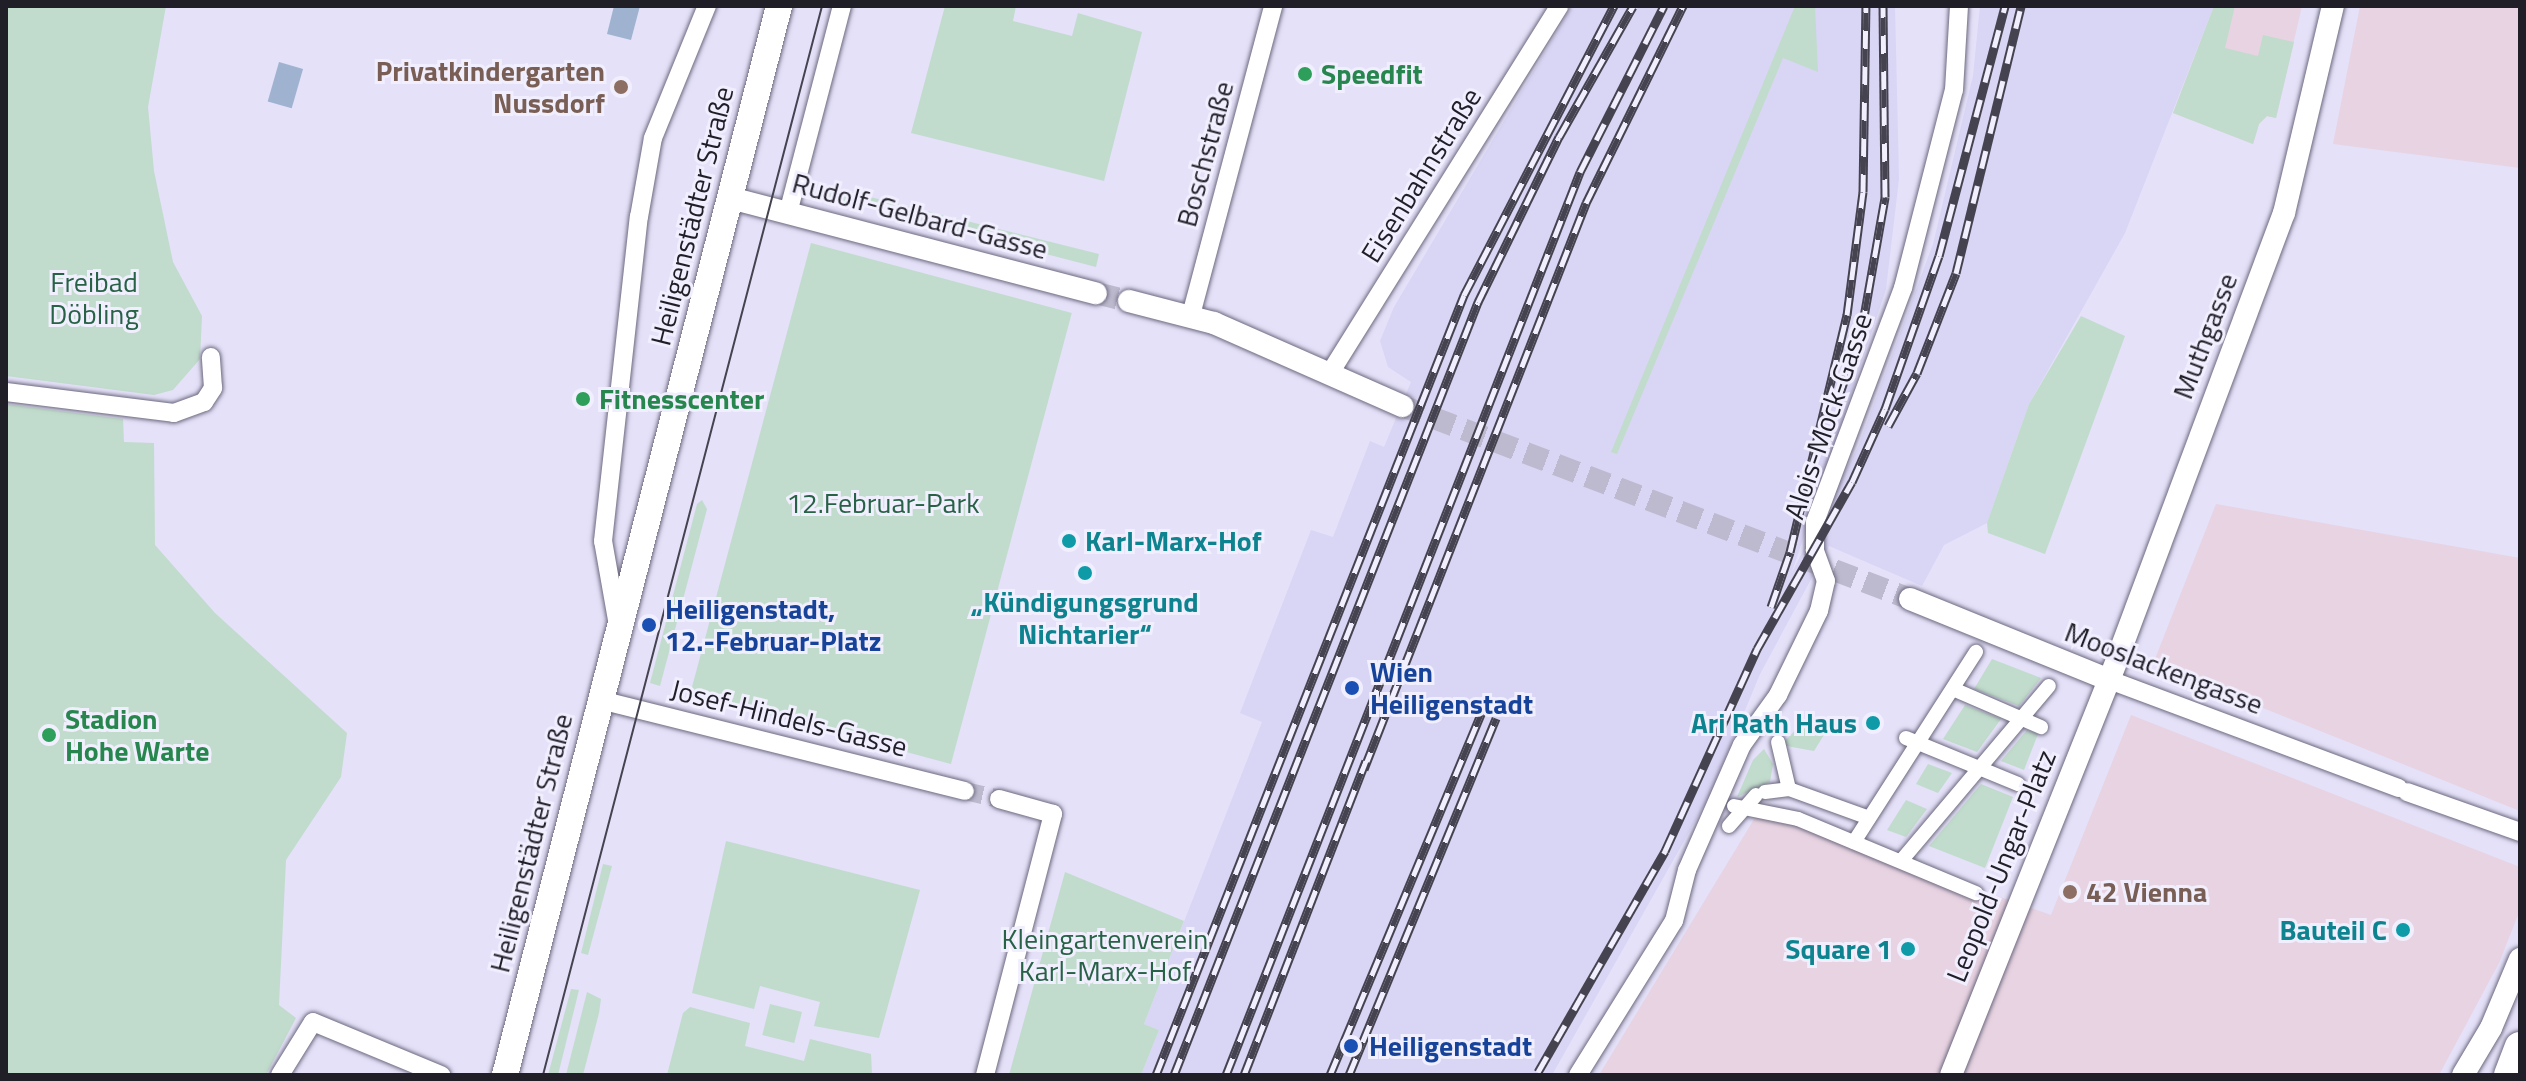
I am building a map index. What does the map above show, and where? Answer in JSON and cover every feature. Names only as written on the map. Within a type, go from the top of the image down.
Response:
[{"type":"highway","points":[[2509,1075],[2520,1047]]},
{"type":"highway","points":[[2516,1075],[2520,1069]]},
{"type":"main road","name":"Heiligenstädter Straße","points":[[505,1075],[779,6]]},
{"type":"street","name":"Heiligenstädter Straße","points":[[618,627],[603,541],[639,217],[653,138],[707,6]]},
{"type":"street","points":[[788,213],[842,6]]},
{"type":"street","name":"Boschstraße","points":[[1191,315],[1273,6]]},
{"type":"street","name":"Eisenbahnstraße","points":[[1330,373],[1559,6]]},
{"type":"street","name":"Alois-Mock-Gasse","points":[[1578,1075],[1674,921],[1687,870],[1742,745],[1778,695],[1819,611],[1826,581],[1815,550],[1815,522],[1903,288],[1954,90],[1959,6]]},
{"type":"street","name":"Muthgasse","points":[[2107,679],[2284,213],[2333,6]]},
{"type":"street","name":"Rudolf-Gelbard-Gasse","points":[[730,198],[1096,293]]},
{"type":"street","points":[[1129,301],[1191,315],[1402,406]]},
{"type":"street","points":[[6,392],[174,413],[204,402],[213,388],[211,357]]},
{"type":"street","name":"Mooslackengasse","points":[[1910,599],[2107,679],[2520,832]]},
{"type":"street","points":[[1854,842],[1912,741],[1953,689],[1976,652]]},
{"type":"street","name":"Leopold-Ungar-Platz","points":[[1951,1075],[2107,679]]},
{"type":"street","name":"Leopold-Ungar-Platz","points":[[1901,861],[2049,686]]},
{"type":"street","name":"Leopold-Ungar-Platz","points":[[1953,689],[2041,727]]},
{"type":"street","name":"Josef-Hindels-Gasse","points":[[600,700],[965,791]]},
{"type":"street","name":"Leopold-Ungar-Platz","points":[[1912,741],[2018,784]]},
{"type":"street","points":[[1778,742],[1789,789]]},
{"type":"street","points":[[1729,826],[1739,808],[1761,793],[1789,789],[1869,818]]},
{"type":"street","points":[[985,1075],[1053,814],[999,799]]},
{"type":"street","name":"Leopold-Ungar-Platz","points":[[1739,808],[1780,814],[1976,893]]},
{"type":"street","points":[[2463,1075],[2491,1028],[2520,959]]},
{"type":"street","points":[[280,1075],[313,1022],[441,1075]]},
{"type":"shaded area","points":[[1572,6],[1895,6],[1899,179],[1886,289],[1792,572],[1858,447],[1933,244],[1973,76],[1980,6],[2214,6],[2125,233],[2029,404],[1987,523],[1944,545],[1922,586],[1829,546],[1760,674],[1710,795],[1552,1075],[1141,1075],[1159,1030],[1144,1024],[1262,722],[1240,713],[1311,530],[1333,537],[1370,441],[1384,447],[1411,382],[1388,367],[1380,341],[1394,307]]},
{"type":"shaded area","points":[[2214,6],[2302,6],[2276,118],[2267,116],[2259,124],[2253,144],[2173,113]]},
{"type":"shaded area","points":[[2360,6],[2520,6],[2520,168],[2333,144]]},
{"type":"shaded area","points":[[2216,504],[2520,558],[2520,811],[2153,664]]},
{"type":"shaded area","points":[[2131,715],[2520,867],[2520,910],[2499,963],[2439,1075],[1599,1075],[1759,811],[2051,915]]},
{"type":"green space","name":"Freibad Döbling","points":[[6,6],[166,6],[148,107],[154,171],[173,262],[202,316],[200,359],[173,390],[154,395],[6,376]]},
{"type":"green space","points":[[945,6],[1016,6],[1013,21],[1072,36],[1078,13],[1142,32],[1104,181],[911,133]]},
{"type":"green space","points":[[1795,6],[1815,6],[1818,72],[1783,58],[1617,454],[1611,452]]},
{"type":"green space","points":[[2214,6],[2235,6],[2225,48],[2258,56],[2263,35],[2294,42],[2276,118],[2267,116],[2259,124],[2253,144],[2173,113]]},
{"type":"green space","points":[[826,186],[1099,254],[1096,267],[823,196]]},
{"type":"green space","name":"12.Februar-Park","points":[[811,243],[1072,313],[951,764],[690,694]]},
{"type":"green space","points":[[2081,316],[2125,336],[2045,554],[1988,533],[1987,523],[2029,404]]},
{"type":"green space","points":[[6,404],[123,419],[124,442],[154,443],[155,545],[215,613],[347,733],[341,777],[286,860],[279,1005],[296,1018],[266,1075],[6,1075]]},
{"type":"green space","points":[[702,500],[707,509],[660,686],[650,683],[697,504]]},
{"type":"green space","points":[[1992,659],[2041,678],[2019,706],[1974,689]]},
{"type":"green space","points":[[1965,705],[2001,719],[1977,752],[1943,739]]},
{"type":"green space","points":[[1807,718],[1827,730],[1814,751],[1781,745]]},
{"type":"green space","points":[[2027,730],[2038,734],[2024,770],[2001,761]]},
{"type":"green space","points":[[1764,749],[1773,764],[1770,782],[1737,797],[1753,760]]},
{"type":"green space","points":[[1928,764],[1952,773],[1938,793],[1916,784]]},
{"type":"green space","points":[[1981,784],[2013,797],[1985,868],[1929,846]]},
{"type":"green space","points":[[1906,800],[1927,809],[1906,837],[1887,830]]},
{"type":"green space","points":[[726,841],[920,890],[879,1038],[814,1026],[820,1002],[760,986],[754,1009],[692,993]]},
{"type":"green space","points":[[603,864],[612,866],[588,955],[581,953]]},
{"type":"green space","name":"Kleingartenverein Karl-Marx-Hof","points":[[1065,872],[1184,921],[1144,1024],[1159,1030],[1141,1075],[1009,1075]]},
{"type":"green space","points":[[571,989],[579,990],[558,1075],[548,1075]]},
{"type":"green space","points":[[587,992],[601,999],[599,1013],[583,1075],[566,1075]]},
{"type":"green space","points":[[770,1004],[802,1012],[794,1043],[762,1035]]},
{"type":"green space","points":[[690,1007],[750,1023],[745,1046],[804,1061],[810,1039],[871,1054],[872,1075],[667,1075],[683,1013]]},
{"type":"water","points":[[614,6],[640,6],[631,40],[607,34]]},
{"type":"water","points":[[279,62],[303,69],[292,108],[268,101]]},
{"type":"tunnel","points":[[1096,293],[1129,301]]},
{"type":"tunnel","points":[[1402,406],[1910,599]]},
{"type":"tunnel","points":[[965,791],[999,799]]},
{"type":"tram line","points":[[543,1075],[822,6]]},
{"type":"railway","points":[[1156,1075],[1464,295],[1614,6]]},
{"type":"railway","points":[[1174,1075],[1478,302],[1559,137],[1633,6]]},
{"type":"railway","points":[[1226,1075],[1580,172],[1664,6]]},
{"type":"railway","points":[[1364,769],[1586,203],[1683,6]]},
{"type":"railway","points":[[1771,607],[1790,552],[1847,315],[1863,192],[1866,6]]},
{"type":"railway","points":[[1839,396],[1862,328],[1885,197],[1883,6]]},
{"type":"railway","points":[[1538,1072],[1665,851],[1757,649],[1852,482],[1885,409],[1939,256],[2005,6]]},
{"type":"railway","points":[[1888,426],[1917,373],[1956,273],[2021,6]]},
{"type":"railway","points":[[1330,1075],[1482,712]]},
{"type":"railway","points":[[1349,1075],[1496,718]]},
{"type":"railway","points":[[1244,1075],[1366,761]]},
{"type":"place","name":"Speedfit","points":[[1305,74]]},
{"type":"place","name":"Privatkindergarten Nussdorf","points":[[621,87]]},
{"type":"place","name":"Fitnesscenter","points":[[583,399]]},
{"type":"place","name":"Karl-Marx-Hof","points":[[1069,541]]},
{"type":"place","name":"„Kündigungsgrund Nichtarier“","points":[[1085,573]]},
{"type":"place","name":"Heiligenstadt, 12.-Februar-Platz","points":[[649,625]]},
{"type":"place","name":"Wien Heiligenstadt","points":[[1352,688]]},
{"type":"place","name":"Ari Rath Haus","points":[[1873,723]]},
{"type":"place","name":"Stadion Hohe Warte","points":[[49,735]]},
{"type":"place","name":"42 Vienna","points":[[2070,892]]},
{"type":"place","name":"Bauteil C","points":[[2403,930]]},
{"type":"place","name":"Square 1","points":[[1908,949]]},
{"type":"place","name":"Heiligenstadt","points":[[1351,1046]]}]
